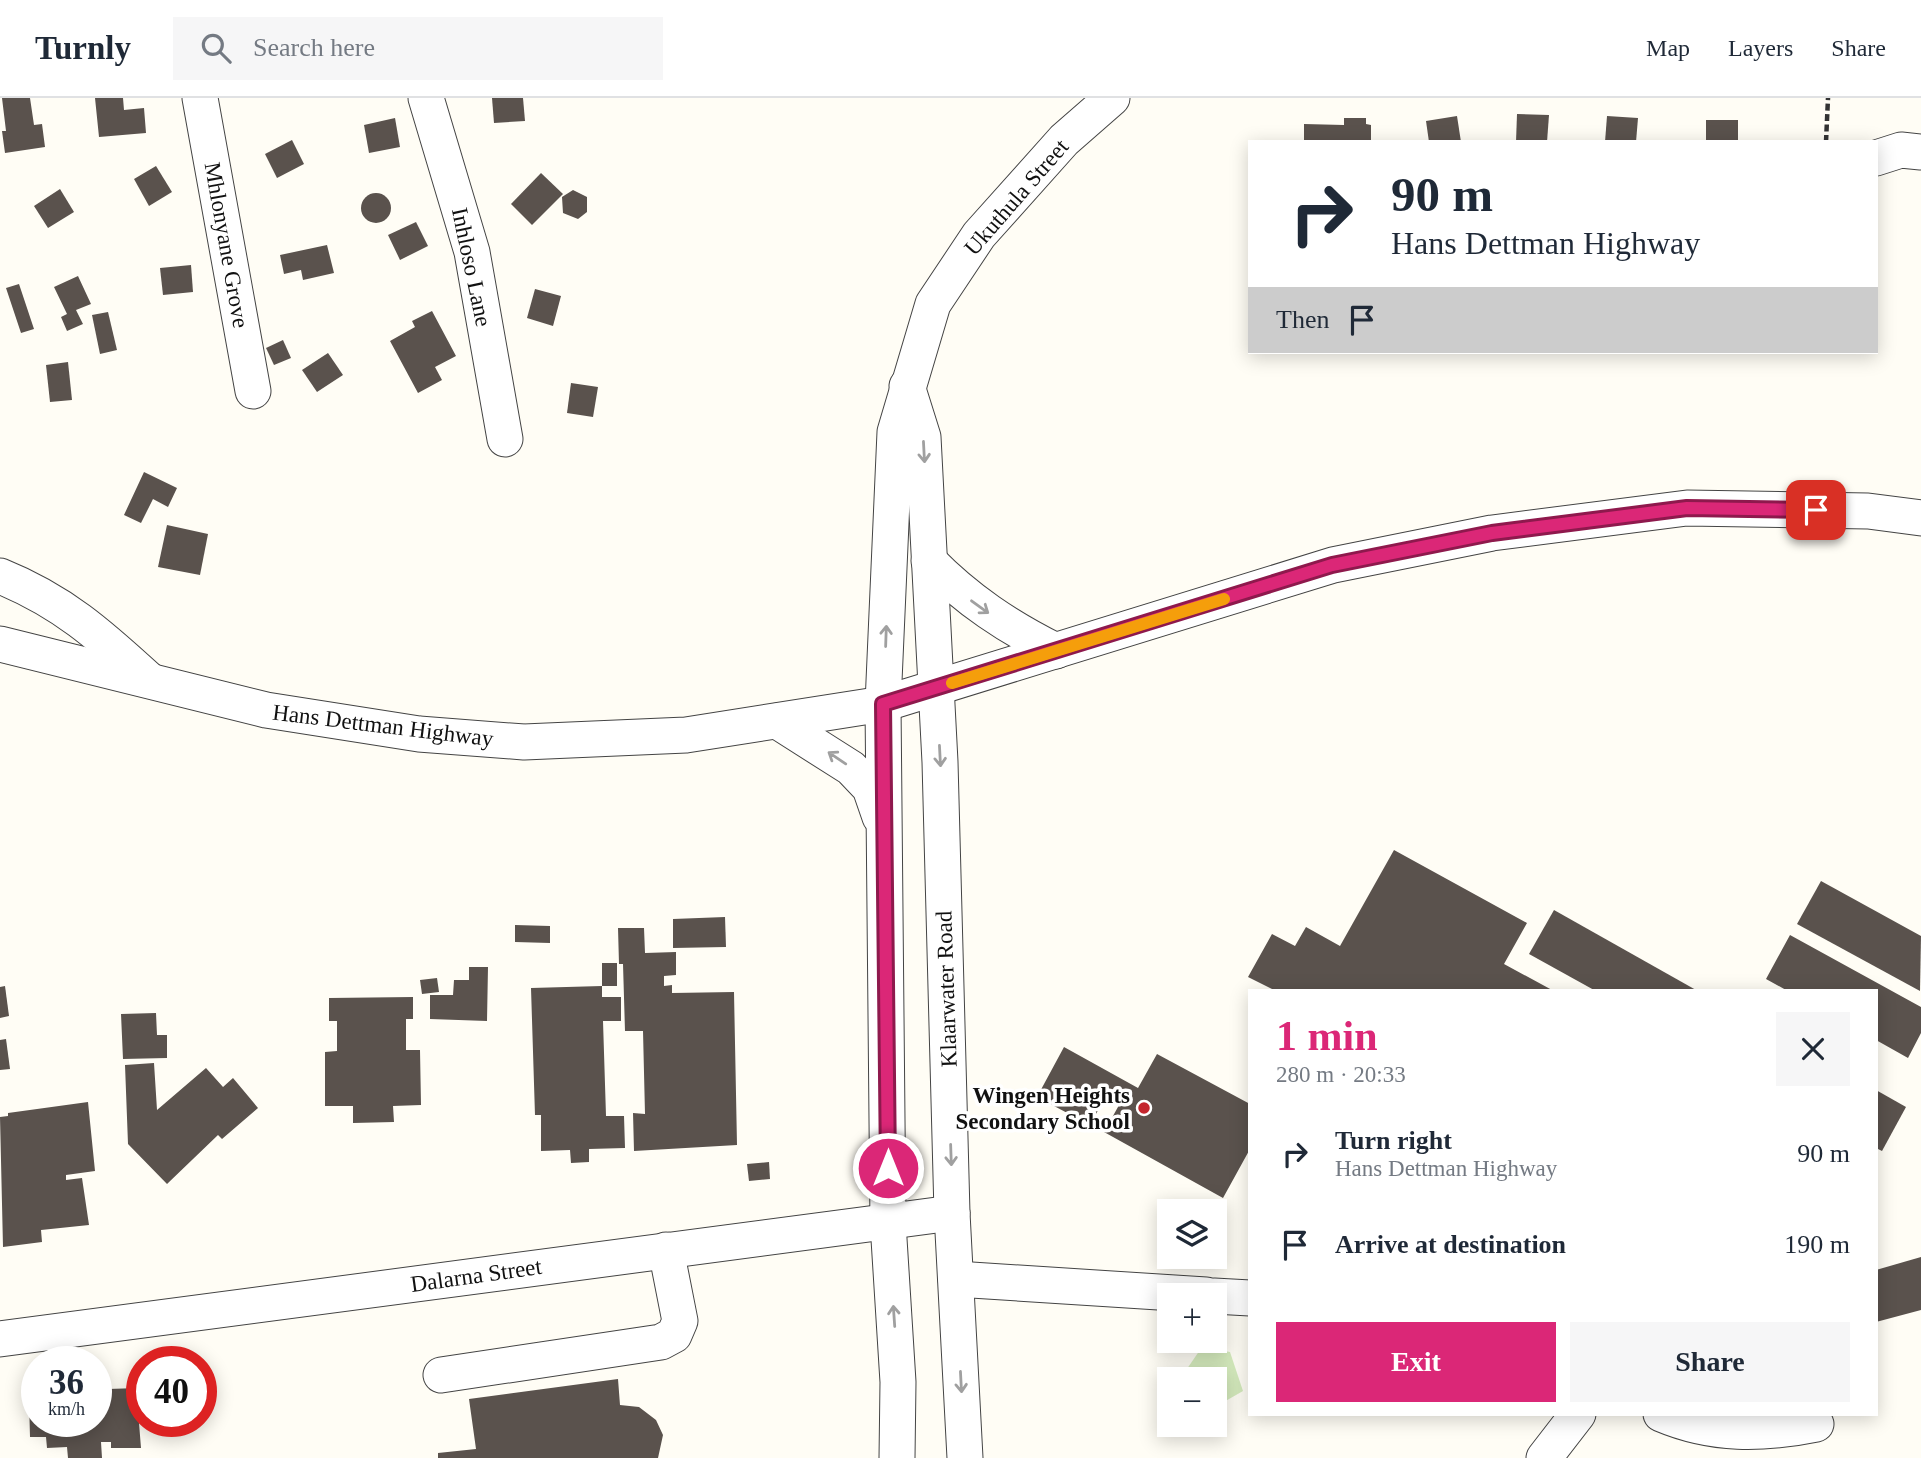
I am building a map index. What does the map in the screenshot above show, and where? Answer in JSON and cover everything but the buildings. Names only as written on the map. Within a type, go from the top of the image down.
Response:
[{"type":"street","name":"Mhlonyane Grove","points":[[200,98],[253,391]]},
{"type":"street","name":"Inhloso Lane","points":[[426,98],[472,252],[505,439]]},
{"type":"street","name":"Ukuthula Street","points":[[883,704],[895,432],[933,304],[979,235],[1064,140],[1112,98]]},
{"type":"street","points":[[1878,157],[1901,150],[1921,152]]},
{"type":"street","points":[[907,386],[923,437],[936,688]]},
{"type":"street","name":"Hans Dettman Highway","points":[[0,644],[266,710],[419,734],[524,741],[686,735],[883,704],[1332,565],[1492,533],[1687,508],[1868,511],[1921,519]]},
{"type":"street","points":[[929,561],[952,585],[998,619],[1056,651]]},
{"type":"street","points":[[0,576],[58,603],[81,619],[152,682]]},
{"type":"street","name":"Klaarwater Road","points":[[936,688],[952,1213],[965,1458]]},
{"type":"street","points":[[883,704],[888,1223],[898,1382],[897,1458]]},
{"type":"street","points":[[777,721],[836,757],[863,779],[870,788],[886,833]]},
{"type":"street","name":"Dalarna Street","points":[[0,1339],[952,1213]]},
{"type":"street","points":[[441,1375],[661,1342],[674,1335],[680,1321],[666,1250]]},
{"type":"street","points":[[956,1279],[1157,1292]]},
{"type":"street","points":[[1227,1297],[1248,1298]]},
{"type":"street","points":[[1544,1458],[1576,1416]]},
{"type":"street","points":[[1666,1416],[1686,1424],[1743,1434],[1816,1424]]},
{"type":"path","points":[[1826,140],[1828,98]]},
{"type":"green space","points":[[1230,1352],[1243,1391],[1227,1400],[1227,1367],[1188,1367],[1198,1353]]},
{"type":"slow traffic","points":[[952,683],[1224,599]]},
{"type":"place","name":"Wingen Heights Secondary School","points":[[1144,1108]]},
{"type":"route","points":[[888,1168],[883,704],[1332,565],[1492,533],[1687,508],[1816,510]]}]
